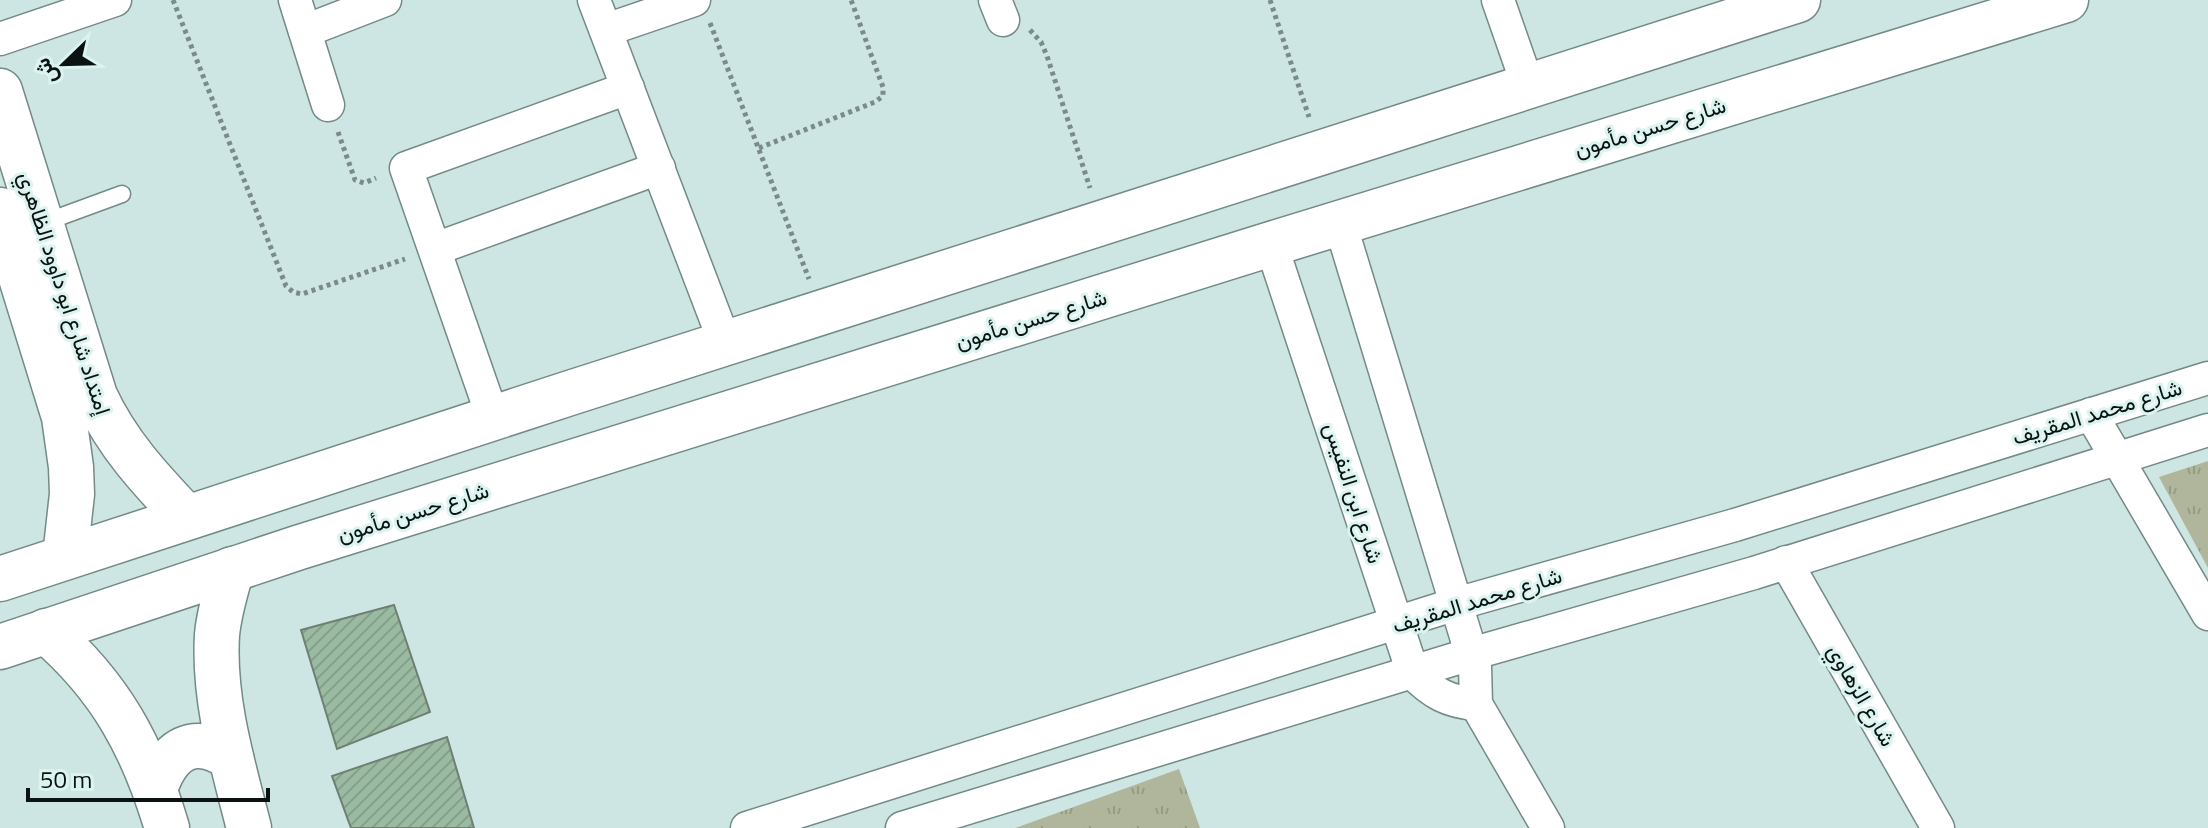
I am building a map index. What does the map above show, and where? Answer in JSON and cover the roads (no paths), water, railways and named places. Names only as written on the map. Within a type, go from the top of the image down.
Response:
[{"type":"main road","points":[[0,579],[1528,86],[1732,10],[1798,0]]},
{"type":"main road","name":"شارع حسن مأمون","points":[[0,647],[232,569],[1271,244],[2066,0]]},
{"type":"main road","name":"إمتداد شارع ابو داوود الظاهري","points":[[0,91],[95,396],[106,419],[140,468],[186,517]]},
{"type":"main road","name":"إمتداد شارع ابو داوود الظاهري","points":[[0,210],[14,302],[58,394],[68,441],[72,494],[65,557]]},
{"type":"main road","points":[[68,441],[88,442],[103,429],[106,419]]},
{"type":"main road","points":[[232,569],[217,632],[216,665],[231,758],[249,828]]},
{"type":"main road","points":[[46,631],[72,653],[115,705],[132,735],[161,808]]},
{"type":"main road","points":[[161,808],[163,767],[173,755],[187,748],[203,746],[218,749],[231,758]]},
{"type":"street","points":[[0,39],[115,0]]},
{"type":"street","points":[[295,0],[328,105]]},
{"type":"street","points":[[305,31],[385,0]]},
{"type":"street","points":[[594,0],[725,343]]},
{"type":"street","points":[[1498,0],[1528,86]]},
{"type":"street","points":[[606,30],[701,7]]},
{"type":"street","points":[[493,418],[406,168],[628,88]]},
{"type":"street","points":[[435,249],[659,168]]},
{"type":"street","points":[[1340,223],[1471,654],[1477,679],[1476,704],[1548,828]]},
{"type":"street","name":"شارع ابن النفيس","points":[[1271,244],[1413,673]]},
{"type":"street","name":"شارع محمد المقريف","points":[[747,828],[1456,604],[1735,525],[2208,378]]},
{"type":"street","points":[[2091,414],[2208,614]]},
{"type":"street","points":[[902,828],[1471,654],[1754,573],[2208,430]]},
{"type":"street","name":"شارع الزهاوي","points":[[1781,510],[1793,560],[1938,828]]},
{"type":"street","points":[[1735,525],[1754,573]]},
{"type":"street","points":[[1413,673],[1441,696],[1458,703],[1476,704]]},
{"type":"lane","points":[[41,223],[122,194]]}]
